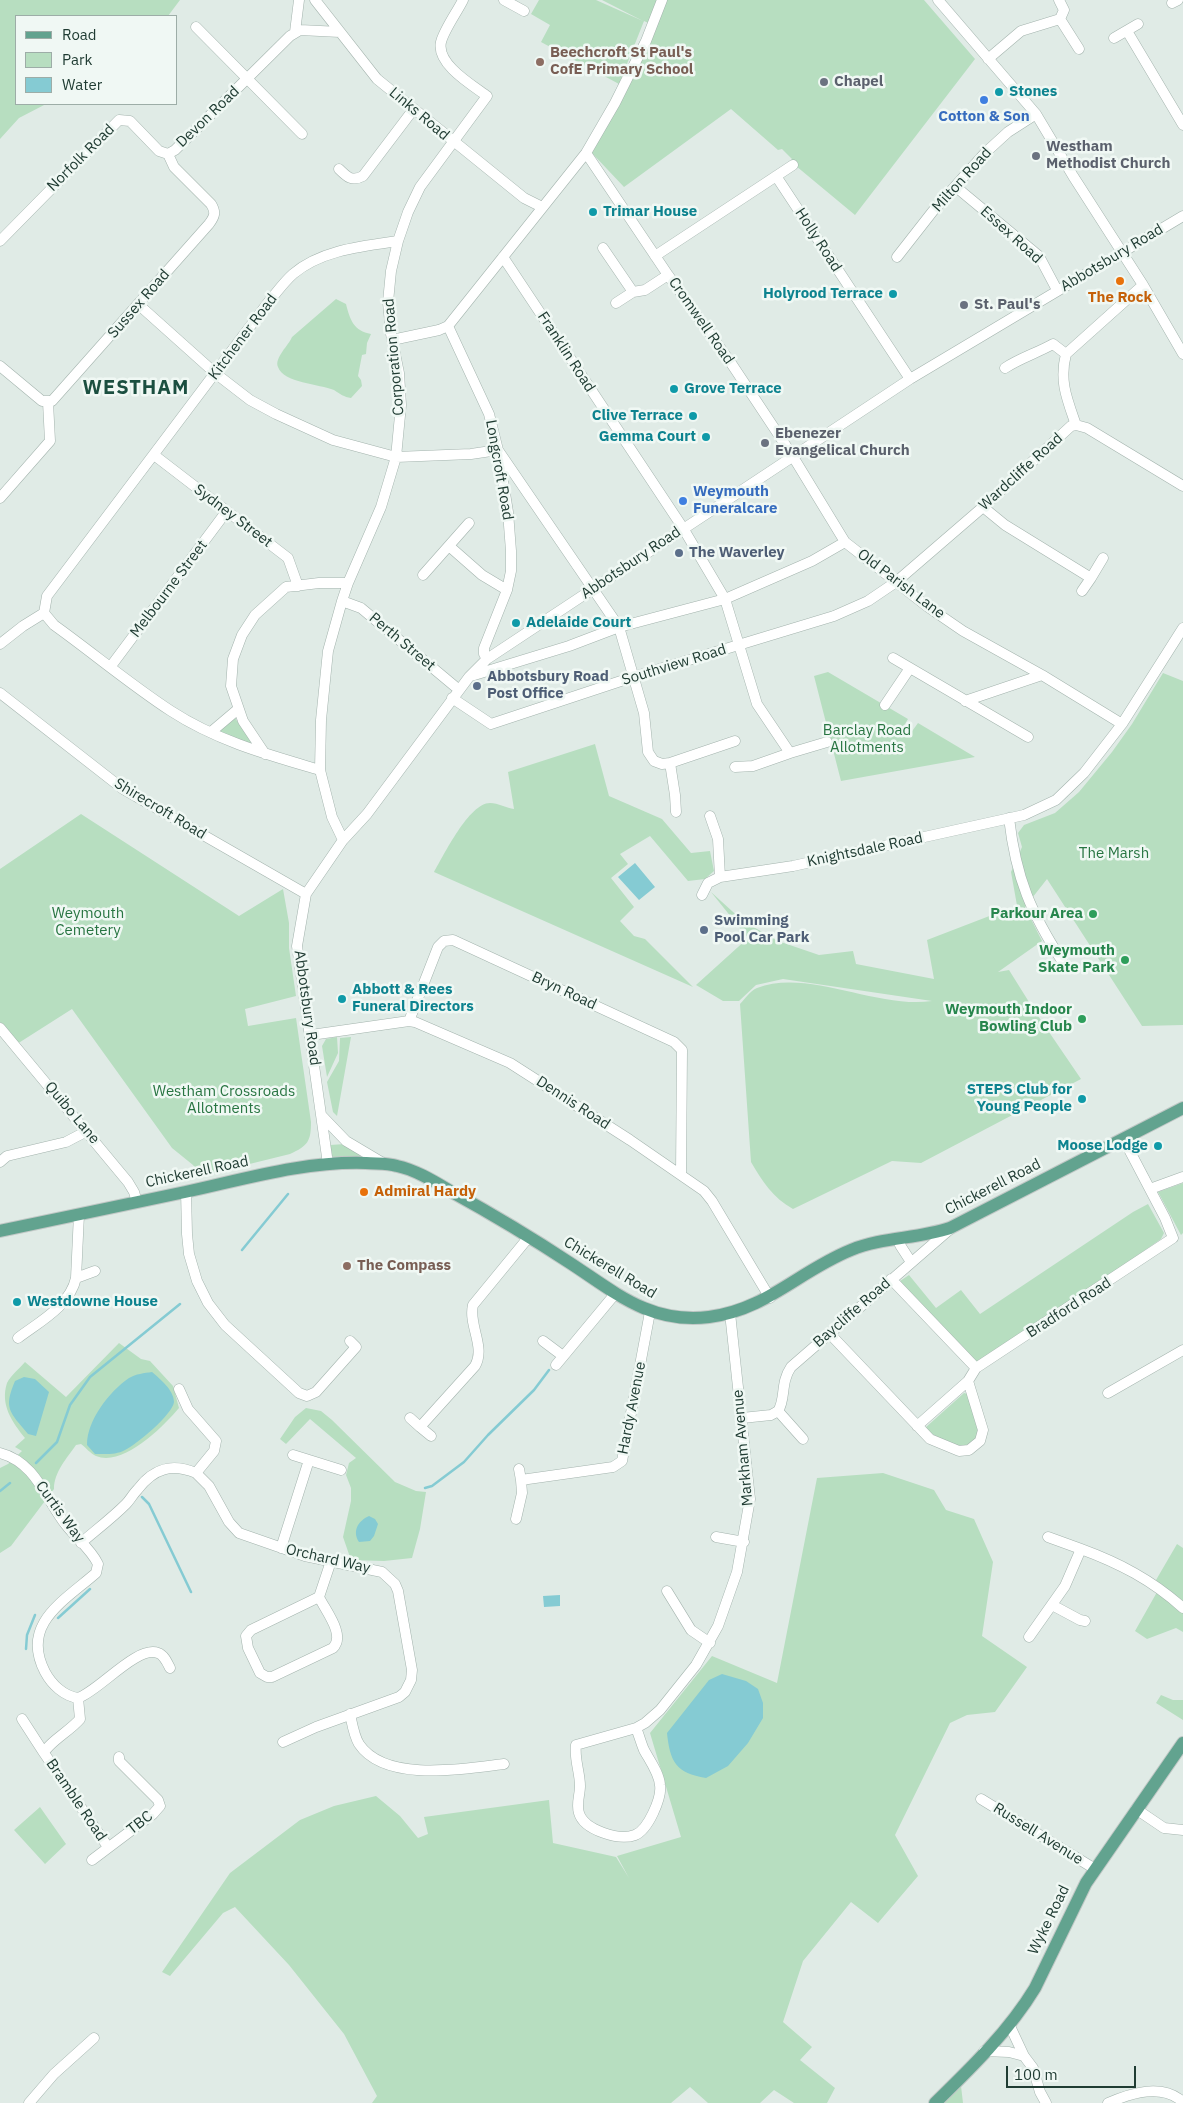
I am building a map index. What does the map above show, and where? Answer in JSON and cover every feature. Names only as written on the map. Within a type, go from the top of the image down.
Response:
[{"type":"main road","name":"Chickerell Road","points":[[0,1232],[288,1168],[328,1164],[386,1164],[404,1168],[437,1183],[615,1294],[650,1312],[690,1318],[707,1318],[757,1304],[770,1298],[811,1270],[833,1258],[866,1245],[899,1238],[927,1235],[950,1228],[1183,1108]]},
{"type":"main road","name":"Wyke Road","points":[[935,2103],[1009,2024],[1034,1988],[1076,1900],[1095,1869],[1183,1743]]},
{"type":"street","points":[[299,0],[295,32],[305,30],[340,32]]},
{"type":"street","name":"Links Road","points":[[315,0],[377,79],[524,198],[542,207]]},
{"type":"street","name":"Corporation Road","points":[[343,840],[332,817],[320,770],[321,720],[328,652],[348,583],[381,507],[396,457],[401,405],[399,373],[392,340],[389,286],[398,241],[408,212],[420,188],[488,96],[448,66],[442,57],[442,42],[463,0]]},
{"type":"street","points":[[504,0],[524,11]]},
{"type":"street","points":[[392,340],[439,330],[448,326],[586,153],[615,103],[646,41],[662,0]]},
{"type":"street","points":[[938,0],[1036,114],[1144,285],[1183,354]]},
{"type":"street","points":[[988,59],[1021,31],[1060,19],[1064,10],[1059,0]]},
{"type":"street","points":[[1060,19],[1079,49]]},
{"type":"street","points":[[1114,38],[1138,24]]},
{"type":"street","name":"Devon Road","points":[[196,27],[302,134]]},
{"type":"street","points":[[1126,30],[1183,125]]},
{"type":"street","name":"Devon Road","points":[[168,154],[175,150],[295,32]]},
{"type":"street","points":[[339,169],[351,179],[363,176],[413,110]]},
{"type":"street","name":"Milton Road","points":[[897,256],[933,211],[985,153],[1008,132],[1036,114]]},
{"type":"street","name":"Norfolk Road","points":[[0,241],[119,120],[130,121],[159,151],[168,154]]},
{"type":"street","name":"Cromwell Road","points":[[586,153],[792,455],[845,542]]},
{"type":"street","name":"Sussex Road","points":[[48,402],[55,399],[215,216],[215,210],[211,204],[174,166],[168,154]]},
{"type":"street","points":[[655,256],[793,165]]},
{"type":"street","name":"Holly Road","points":[[776,176],[910,379]]},
{"type":"street","name":"Essex Road","points":[[956,187],[1039,256],[1057,290]]},
{"type":"street","name":"Abbotsbury Road","points":[[328,1164],[297,946],[306,894],[343,840],[367,814],[469,677],[486,659],[594,589],[792,455],[910,379],[1122,252],[1182,220]]},
{"type":"street","name":"Kitchener Road","points":[[44,613],[48,596],[270,300],[293,274],[321,258],[352,248],[398,241]]},
{"type":"street","points":[[603,248],[633,292]]},
{"type":"street","name":"Franklin Road","points":[[503,257],[682,528],[726,599],[757,704],[790,753]]},
{"type":"street","points":[[616,303],[633,292],[645,290],[668,275]]},
{"type":"street","points":[[1076,425],[1063,385],[1062,369],[1066,354],[1144,285]]},
{"type":"street","points":[[139,305],[215,373],[250,400],[334,440],[396,457],[470,454],[498,450],[619,627],[644,713],[648,752],[654,761],[662,764],[670,763],[735,741]]},
{"type":"street","name":"Longcroft Road","points":[[448,326],[489,414],[498,450],[508,512],[512,552],[511,571],[507,590],[484,648],[486,659]]},
{"type":"street","points":[[1005,368],[1019,359],[1028,357],[1053,344],[1066,354]]},
{"type":"street","points":[[0,366],[36,397],[48,402],[50,441],[0,498]]},
{"type":"street","name":"Wardcliffe Road","points":[[896,582],[983,507],[1067,430],[1076,425],[1087,428],[1183,486]]},
{"type":"street","name":"Sydney Street","points":[[154,455],[288,558],[298,586]]},
{"type":"street","points":[[983,507],[1004,524],[1091,578]]},
{"type":"street","name":"Melbourne Street","points":[[111,666],[226,512]]},
{"type":"street","points":[[423,575],[468,523]]},
{"type":"street","name":"Old Parish Lane","points":[[469,677],[552,652],[619,627],[726,599],[812,561],[845,542],[896,582],[963,630],[1122,724]]},
{"type":"street","points":[[449,546],[482,575],[507,590]]},
{"type":"street","points":[[1082,590],[1104,558]]},
{"type":"street","name":"Southview Road","points":[[455,694],[492,724],[633,677],[740,646],[853,609],[882,593],[896,582]]},
{"type":"street","points":[[265,754],[237,710],[231,686],[233,659],[242,635],[255,615],[286,587],[319,583],[348,583]]},
{"type":"street","name":"Perth Street","points":[[342,601],[361,608],[455,694]]},
{"type":"street","points":[[0,644],[44,613],[54,625],[173,712],[211,732],[265,754],[320,770]]},
{"type":"street","name":"Knightsdale Road","points":[[720,877],[793,866],[1009,818],[1030,813],[1056,800],[1084,773],[1122,724],[1183,628]]},
{"type":"street","points":[[893,658],[1028,737]]},
{"type":"street","points":[[885,706],[910,668]]},
{"type":"street","points":[[965,700],[1042,675]]},
{"type":"street","name":"Shirecroft Road","points":[[0,693],[123,789],[306,894]]},
{"type":"street","points":[[211,732],[237,710]]},
{"type":"street","points":[[735,767],[753,766],[827,742]]},
{"type":"street","points":[[670,763],[676,812]]},
{"type":"street","points":[[702,895],[708,883],[720,877],[718,839],[710,816]]},
{"type":"street","points":[[1009,818],[1012,846],[1020,881],[1043,932],[1064,964]]},
{"type":"street","name":"Bryn Road","points":[[409,1021],[438,947],[444,941],[453,940],[674,1042],[682,1050],[682,1174]]},
{"type":"street","name":"Dennis Road","points":[[310,1035],[409,1021],[510,1063],[682,1174],[708,1196],[770,1298]]},
{"type":"street","name":"Quibo Lane","points":[[0,1028],[128,1182],[137,1202]]},
{"type":"street","points":[[321,1115],[346,1141],[386,1164]]},
{"type":"street","points":[[2,1157],[66,1142],[87,1131]]},
{"type":"street","points":[[1124,1140],[1150,1189],[1183,1177]]},
{"type":"street","name":"Bradford Road","points":[[917,1426],[968,1381],[976,1368],[1173,1238],[1150,1189]]},
{"type":"street","points":[[186,1192],[189,1254],[197,1282],[208,1303],[225,1324],[299,1393],[307,1396],[313,1394],[356,1347]]},
{"type":"street","points":[[18,1338],[63,1303],[74,1288],[79,1214]]},
{"type":"street","name":"Baycliffe Road","points":[[778,1411],[781,1406],[782,1387],[787,1372],[797,1361],[950,1228]]},
{"type":"street","points":[[420,1426],[477,1363],[479,1355],[472,1314],[474,1305],[528,1238]]},
{"type":"street","points":[[899,1238],[900,1245],[910,1262]]},
{"type":"street","points":[[76,1278],[95,1271]]},
{"type":"street","points":[[891,1279],[976,1368]]},
{"type":"street","points":[[556,1365],[615,1294]]},
{"type":"street","name":"Hardy Avenue","points":[[516,1519],[522,1493],[520,1474],[613,1467],[622,1461],[650,1312]]},
{"type":"street","name":"Markham Avenue","points":[[636,1728],[660,1785],[654,1810],[647,1825],[638,1834],[630,1836],[601,1832],[590,1828],[582,1820],[577,1807],[580,1787],[575,1758],[576,1744],[636,1728],[660,1710],[696,1665],[710,1642],[718,1626],[737,1572],[744,1542],[750,1499],[730,1313]]},
{"type":"street","points":[[829,1333],[930,1439],[950,1449],[968,1450],[980,1441],[983,1430],[968,1381]]},
{"type":"street","points":[[543,1341],[563,1356]]},
{"type":"street","points":[[1108,1393],[1183,1350]]},
{"type":"street","points":[[81,1542],[125,1504],[142,1484],[159,1471],[179,1467],[196,1473],[214,1450],[216,1441],[188,1409],[179,1389]]},
{"type":"street","points":[[742,1418],[771,1415],[778,1411],[803,1439]]},
{"type":"street","points":[[410,1418],[432,1436]]},
{"type":"street","name":"Curtis Way","points":[[0,1453],[17,1460],[29,1471],[42,1486],[64,1522],[97,1562],[98,1570],[46,1618],[40,1629],[37,1646],[40,1661],[50,1681],[63,1692],[78,1698]]},
{"type":"street","points":[[293,1456],[342,1470]]},
{"type":"street","points":[[280,1548],[309,1460]]},
{"type":"street","name":"Orchard Way","points":[[196,1473],[209,1486],[234,1529],[240,1533],[280,1548],[382,1572],[395,1584],[398,1591],[412,1670],[411,1680],[405,1692],[399,1697],[350,1714],[283,1742]]},
{"type":"street","points":[[716,1537],[744,1542]]},
{"type":"street","points":[[1048,1537],[1116,1562],[1145,1578],[1183,1608]]},
{"type":"street","points":[[1029,1637],[1065,1586],[1080,1548]]},
{"type":"street","points":[[319,1597],[251,1630],[246,1636],[248,1648],[260,1673],[272,1677],[336,1645],[337,1633],[319,1597],[331,1561]]},
{"type":"street","points":[[667,1591],[691,1630],[710,1642]]},
{"type":"street","points":[[1052,1605],[1085,1621]]},
{"type":"street","points":[[78,1698],[145,1652],[161,1654],[170,1668]]},
{"type":"street","name":"Bramble Road","points":[[44,1753],[46,1747],[69,1731],[80,1719],[78,1698]]},
{"type":"street","points":[[350,1714],[358,1742],[369,1755],[402,1768],[423,1770],[504,1764]]},
{"type":"street","name":"Bramble Road","points":[[22,1719],[108,1847]]},
{"type":"street","name":"TBC","points":[[92,1860],[153,1814],[160,1806],[158,1800],[119,1761],[118,1757]]},
{"type":"street","name":"Russell Avenue","points":[[981,1800],[1095,1869]]},
{"type":"street","points":[[1136,1809],[1164,1828],[1183,1830]]},
{"type":"street","points":[[1009,2024],[1024,2056],[1033,2068],[1040,2092],[1046,2103]]},
{"type":"street","points":[[28,2103],[54,2074],[94,2038]]},
{"type":"street","points":[[984,2051],[1009,2052],[1024,2056]]},
{"type":"street","points":[[1108,2103],[1129,2095],[1157,2091],[1169,2093],[1183,2102]]},
{"type":"green space","points":[[0,0],[180,0],[169,15],[15,15],[15,105],[44,105],[19,118],[0,139]]},
{"type":"green space","points":[[539,0],[596,0],[643,21],[602,0],[924,0],[975,59],[855,215],[790,161],[792,159],[782,149],[778,150],[731,109],[624,187],[590,151],[655,26],[644,21],[619,84],[541,42],[550,25],[531,14]]},
{"type":"green space","points":[[336,299],[346,304],[351,320],[360,330],[371,334],[367,343],[366,354],[362,355],[358,376],[362,386],[351,398],[328,388],[294,380],[281,372],[277,363],[292,337]]},
{"type":"green space","name":"Barclay Road Allotments","points":[[828,672],[908,719],[902,729],[910,734],[918,723],[975,757],[841,781],[814,676]]},
{"type":"green space","name":"The Marsh","points":[[1163,673],[1183,681],[1183,1025],[1142,1026],[1047,879],[1025,907],[1042,941],[998,972],[1009,970],[1081,1079],[921,1163],[892,1161],[793,1209],[786,1205],[759,1176],[751,1162],[740,1004],[757,988],[777,983],[820,985],[888,1000],[932,1001],[783,979],[756,985],[739,1001],[723,1001],[696,985],[748,938],[711,892],[743,921],[778,941],[819,955],[853,951],[856,964],[934,979],[927,940],[992,915],[1018,911],[1011,872],[1022,847],[1018,833],[1024,825],[1055,813],[1079,792],[1132,724]]},
{"type":"green space","points":[[232,714],[251,740],[250,745],[215,734]]},
{"type":"green space","points":[[595,744],[609,796],[662,819],[691,853],[710,851],[714,871],[705,879],[688,881],[650,836],[620,854],[628,864],[611,878],[634,907],[620,921],[634,936],[645,939],[693,987],[434,872],[458,831],[474,811],[482,805],[490,803],[514,809],[508,772]]},
{"type":"green space","name":"Weymouth Cemetery","points":[[81,814],[239,916],[283,889],[289,923],[289,948],[296,996],[245,1009],[248,1026],[296,1018],[311,1122],[309,1138],[301,1148],[290,1154],[201,1176],[193,1165],[172,1148],[72,1009],[17,1044],[0,1022],[0,869]]},
{"type":"green space","points":[[337,1037],[338,1053],[327,1077],[322,1046],[326,1039]]},
{"type":"green space","points":[[351,1037],[337,1116],[333,1112],[327,1082],[339,1061],[340,1038]]},
{"type":"green space","points":[[345,1144],[362,1155],[360,1157],[335,1158],[332,1156],[330,1145]]},
{"type":"green space","points":[[1183,1183],[1183,1233],[1181,1235],[1158,1192]]},
{"type":"green space","points":[[1148,1204],[1164,1233],[1161,1239],[978,1367],[900,1281],[909,1275],[936,1308],[961,1290],[980,1314],[1133,1212]]},
{"type":"green space","points":[[119,1343],[141,1359],[150,1361],[173,1386],[179,1408],[142,1443],[118,1456],[107,1458],[96,1456],[81,1444],[76,1445],[56,1477],[54,1489],[11,1546],[0,1553],[0,1468],[8,1464],[22,1451],[15,1447],[25,1438],[8,1413],[5,1399],[7,1383],[25,1362],[66,1397]]},
{"type":"green space","points":[[964,1393],[968,1394],[977,1419],[979,1431],[978,1435],[968,1445],[961,1446],[948,1443],[925,1428]]},
{"type":"green space","points":[[306,1408],[321,1411],[332,1420],[395,1482],[416,1491],[426,1492],[420,1529],[412,1558],[384,1561],[351,1560],[343,1537],[351,1501],[351,1488],[346,1475],[349,1463],[356,1458],[310,1419],[286,1444],[280,1439],[295,1417]]},
{"type":"green space","points":[[883,1473],[934,1490],[946,1510],[974,1519],[993,1562],[982,1636],[1027,1667],[995,1712],[967,1715],[950,1723],[895,1835],[918,1876],[878,1923],[851,1902],[803,1961],[783,2022],[812,2047],[800,2060],[835,2088],[827,2103],[794,2103],[774,2090],[760,2103],[708,2103],[690,2087],[671,2103],[372,2103],[377,2096],[344,2034],[289,1965],[235,1907],[223,1913],[170,1976],[162,1972],[230,1873],[300,1820],[334,1806],[376,1796],[400,1816],[418,1838],[428,1834],[424,1817],[549,1800],[553,1843],[616,1857],[629,1878],[617,1856],[681,1837],[650,1733],[712,1656],[777,1683],[817,1478]]},
{"type":"green space","points":[[1177,1544],[1183,1548],[1183,1632],[1176,1628],[1147,1639],[1135,1631],[1161,1585],[1156,1580]]},
{"type":"green space","points":[[1161,1695],[1173,1700],[1183,1700],[1183,1720],[1156,1703]]},
{"type":"green space","points":[[40,1807],[66,1844],[45,1864],[14,1830]]},
{"type":"green space","points":[[961,2086],[963,2103],[940,2103],[955,2089]]},
{"type":"water","points":[[635,863],[655,887],[639,900],[618,877]]},
{"type":"water","points":[[152,1372],[172,1393],[174,1402],[172,1407],[153,1429],[122,1452],[95,1454],[87,1445],[91,1426],[100,1407],[129,1378]]},
{"type":"water","points":[[24,1377],[35,1379],[49,1392],[36,1436],[28,1434],[10,1410],[9,1398],[11,1390],[15,1381]]},
{"type":"water","points":[[369,1516],[375,1519],[378,1524],[374,1536],[370,1541],[359,1542],[356,1534],[357,1527]]},
{"type":"water","points":[[560,1595],[560,1606],[544,1607],[543,1596]]},
{"type":"water","points":[[722,1674],[746,1681],[758,1689],[763,1703],[763,1718],[748,1743],[728,1766],[706,1778],[696,1776],[681,1769],[676,1764],[670,1752],[667,1733],[709,1680]]},
{"type":"waterway","points":[[242,1250],[288,1194]]},
{"type":"waterway","points":[[36,1463],[57,1442],[70,1405],[90,1377],[180,1304]]},
{"type":"waterway","points":[[425,1488],[432,1486],[464,1462],[488,1435],[534,1390],[549,1370]]},
{"type":"waterway","points":[[0,1491],[10,1483]]},
{"type":"waterway","points":[[142,1497],[149,1504],[191,1592]]},
{"type":"waterway","points":[[58,1618],[90,1589]]},
{"type":"waterway","points":[[26,1649],[27,1635],[35,1615]]},
{"type":"place","name":"Beechcroft St Paul's CofE Primary School","points":[[540,62]]},
{"type":"place","name":"Chapel","points":[[824,82]]},
{"type":"place","name":"Stones","points":[[999,92]]},
{"type":"place","name":"Cotton & Son","points":[[984,100]]},
{"type":"place","name":"Westham Methodist Church","points":[[1036,156]]},
{"type":"place","name":"Trimar House","points":[[593,212]]},
{"type":"place","name":"The Rock","points":[[1120,281]]},
{"type":"place","name":"Holyrood Terrace","points":[[893,294]]},
{"type":"place","name":"St. Paul's","points":[[964,305]]},
{"type":"place","name":"Grove Terrace","points":[[674,389]]},
{"type":"place","name":"Clive Terrace","points":[[693,416]]},
{"type":"place","name":"Gemma Court","points":[[706,437]]},
{"type":"place","name":"Ebenezer Evangelical Church","points":[[765,443]]},
{"type":"place","name":"Weymouth Funeralcare","points":[[683,501]]},
{"type":"place","name":"The Waverley","points":[[679,553]]},
{"type":"place","name":"Adelaide Court","points":[[516,623]]},
{"type":"place","name":"Abbotsbury Road Post Office","points":[[477,686]]},
{"type":"place","name":"Parkour Area","points":[[1093,914]]},
{"type":"place","name":"Swimming Pool Car Park","points":[[704,930]]},
{"type":"place","name":"Weymouth Skate Park","points":[[1125,960]]},
{"type":"place","name":"Abbott & Rees Funeral Directors","points":[[342,999]]},
{"type":"place","name":"Weymouth Indoor Bowling Club","points":[[1082,1019]]},
{"type":"place","name":"STEPS Club for Young People","points":[[1082,1099]]},
{"type":"place","name":"Moose Lodge","points":[[1158,1146]]},
{"type":"place","name":"Admiral Hardy","points":[[364,1192]]},
{"type":"place","name":"The Compass","points":[[347,1266]]},
{"type":"place","name":"Westdowne House","points":[[17,1302]]},
{"type":"district","name":"WESTHAM","points":[[136,388]]},
{"type":"park label","name":"Westham Crossroads Allotments","points":[[224,1100]]}]
